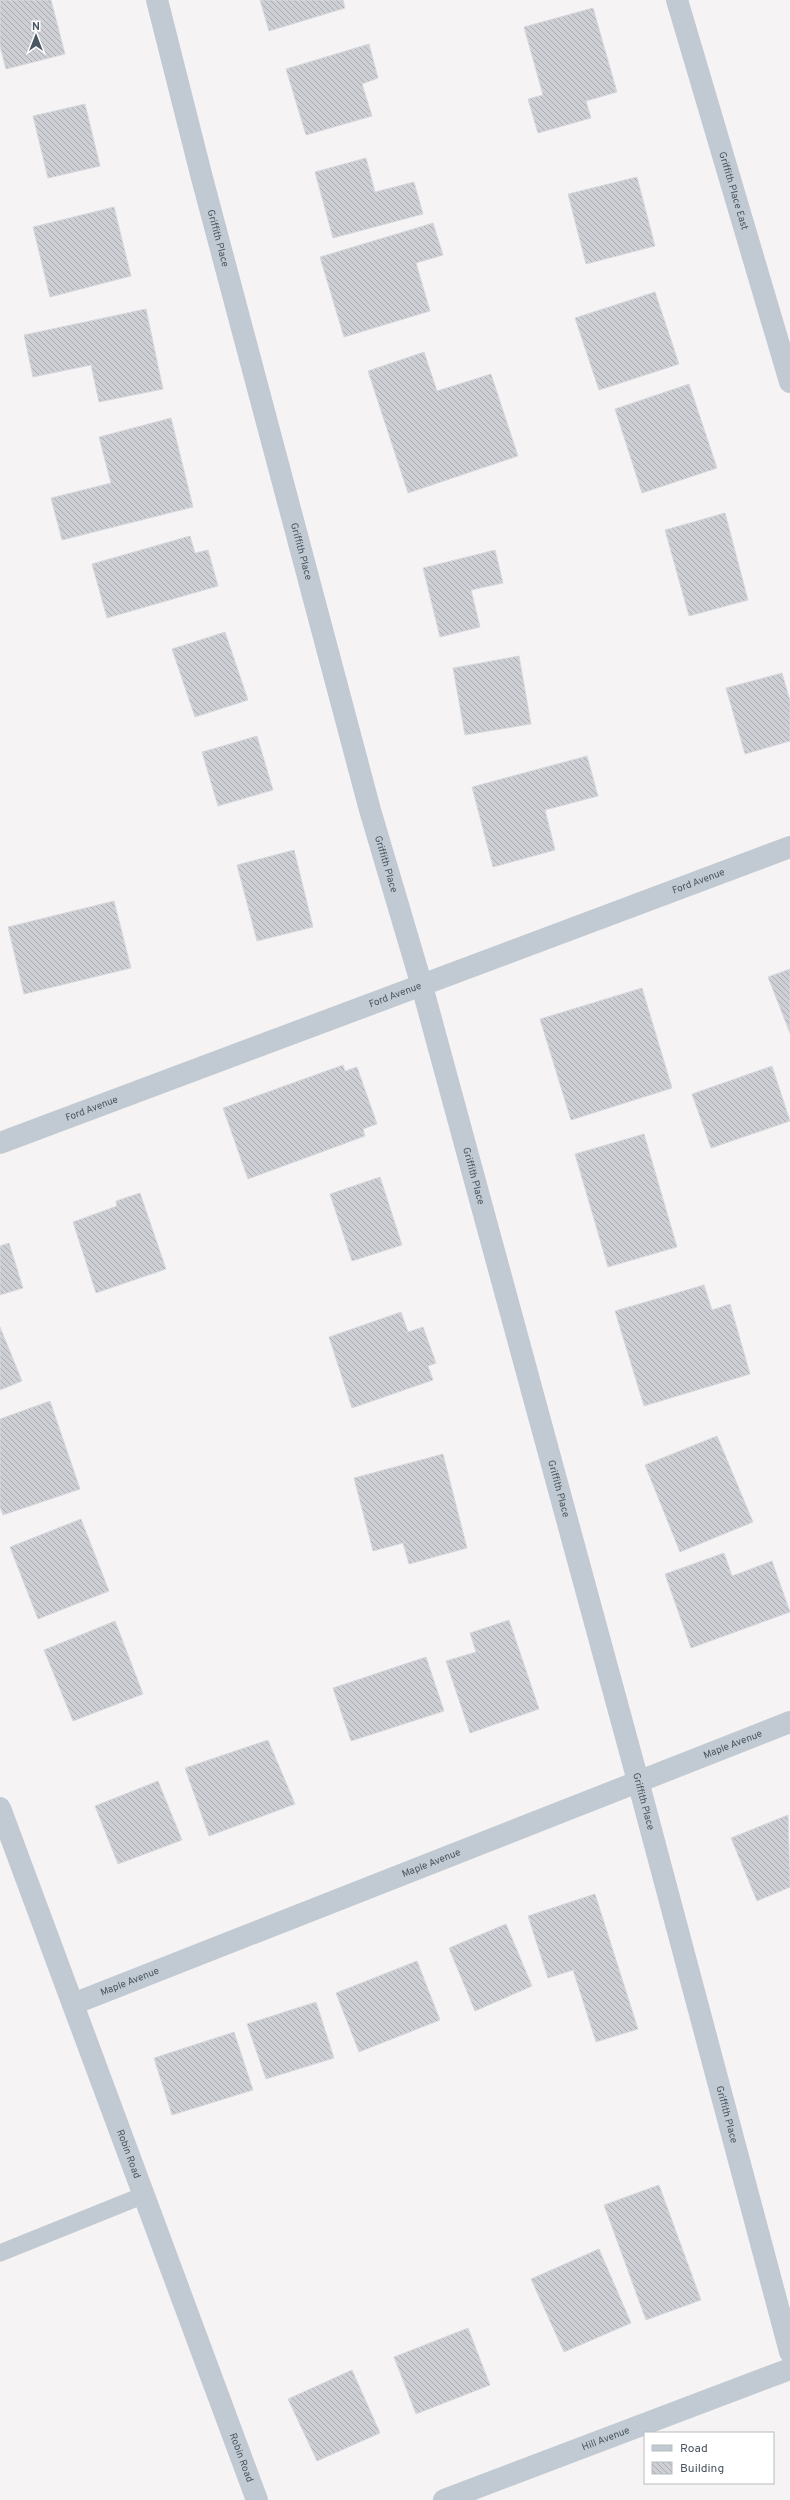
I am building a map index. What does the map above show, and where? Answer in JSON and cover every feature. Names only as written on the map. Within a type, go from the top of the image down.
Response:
[{"type":"street","name":"Griffith Place","points":[[157,0],[204,186],[370,810],[422,986],[638,1781],[790,2352]]},
{"type":"street","name":"Griffith Place East","points":[[677,0],[790,382]]},
{"type":"street","name":"Ford Avenue","points":[[0,1143],[790,847]]},
{"type":"street","name":"Maple Avenue","points":[[73,2004],[790,1722]]},
{"type":"street","name":"Robin Road","points":[[2,1818],[73,2004],[257,2500]]},
{"type":"street","name":"Hill Avenue","points":[[444,2500],[790,2369]]},
{"type":"lane","points":[[0,2253],[144,2195]]},
{"type":"building","points":[[0,0],[51,0],[65,54],[6,69],[0,46]]},
{"type":"building","points":[[260,0],[343,0],[345,8],[269,31]]},
{"type":"building","points":[[593,8],[617,92],[586,101],[591,118],[538,133],[528,99],[543,95],[524,27]]},
{"type":"building","points":[[369,44],[378,78],[362,84],[372,116],[306,135],[286,69]]},
{"type":"building","points":[[85,104],[100,166],[48,178],[33,116]]},
{"type":"building","points":[[366,158],[375,192],[414,182],[423,214],[333,238],[315,172]]},
{"type":"building","points":[[637,177],[655,246],[586,264],[568,194]]},
{"type":"building","points":[[114,207],[131,276],[50,297],[33,227]]},
{"type":"building","points":[[433,223],[443,255],[416,263],[430,311],[344,337],[320,257]]},
{"type":"building","points":[[655,292],[679,364],[599,390],[575,318]]},
{"type":"building","points":[[146,309],[163,389],[99,402],[91,365],[33,377],[24,335]]},
{"type":"building","points":[[424,352],[437,391],[491,374],[518,456],[408,493],[368,371]]},
{"type":"building","points":[[689,384],[717,468],[642,493],[615,409]]},
{"type":"building","points":[[171,418],[193,507],[62,540],[51,498],[111,483],[99,437]]},
{"type":"building","points":[[725,513],[748,600],[689,616],[665,530]]},
{"type":"building","points":[[190,536],[195,553],[208,550],[218,586],[107,618],[92,564]]},
{"type":"building","points":[[495,550],[503,583],[471,590],[480,627],[440,637],[423,568]]},
{"type":"building","points":[[225,632],[248,700],[195,717],[172,649]]},
{"type":"building","points":[[519,656],[531,724],[465,735],[453,668]]},
{"type":"building","points":[[782,673],[790,701],[790,741],[745,754],[726,688]]},
{"type":"building","points":[[257,736],[273,790],[218,806],[202,752]]},
{"type":"building","points":[[587,756],[598,796],[545,810],[555,850],[493,867],[472,787]]},
{"type":"building","points":[[294,850],[313,927],[257,941],[237,865]]},
{"type":"building","points":[[114,901],[131,968],[24,994],[8,927]]},
{"type":"building","points":[[790,969],[790,1033],[768,977]]},
{"type":"building","points":[[642,988],[672,1088],[571,1120],[540,1019]]},
{"type":"building","points":[[343,1065],[345,1071],[357,1067],[377,1124],[363,1129],[365,1136],[248,1179],[223,1108]]},
{"type":"building","points":[[772,1066],[790,1121],[711,1148],[692,1094]]},
{"type":"building","points":[[644,1134],[677,1247],[608,1267],[575,1154]]},
{"type":"building","points":[[380,1177],[402,1245],[352,1261],[330,1194]]},
{"type":"building","points":[[140,1193],[166,1269],[96,1293],[73,1222],[117,1206],[116,1201]]},
{"type":"building","points":[[9,1243],[23,1288],[0,1295],[0,1246]]},
{"type":"building","points":[[704,1285],[712,1310],[730,1304],[750,1374],[644,1406],[615,1311]]},
{"type":"building","points":[[401,1312],[408,1332],[423,1327],[436,1363],[428,1366],[433,1380],[352,1408],[329,1337]]},
{"type":"building","points":[[0,1327],[22,1381],[0,1390]]},
{"type":"building","points":[[50,1401],[80,1489],[3,1515],[0,1507],[0,1419]]},
{"type":"building","points":[[717,1436],[753,1522],[680,1552],[645,1465]]},
{"type":"building","points":[[443,1454],[467,1548],[409,1564],[403,1543],[373,1551],[354,1478]]},
{"type":"building","points":[[81,1519],[109,1591],[38,1619],[10,1547]]},
{"type":"building","points":[[724,1553],[732,1576],[772,1561],[790,1612],[691,1648],[665,1574]]},
{"type":"building","points":[[509,1620],[539,1709],[470,1733],[446,1661],[476,1652],[470,1633]]},
{"type":"building","points":[[115,1621],[143,1694],[73,1721],[44,1650]]},
{"type":"building","points":[[426,1657],[444,1711],[351,1741],[333,1688]]},
{"type":"building","points":[[268,1740],[295,1804],[209,1836],[185,1768]]},
{"type":"building","points":[[158,1781],[182,1840],[118,1864],[95,1806]]},
{"type":"building","points":[[788,1815],[790,1887],[757,1901],[731,1838]]},
{"type":"building","points":[[595,1894],[638,2029],[596,2042],[573,1970],[548,1978],[528,1916]]},
{"type":"building","points":[[506,1924],[532,1986],[475,2011],[449,1948]]},
{"type":"building","points":[[417,1961],[440,2020],[359,2052],[336,1993]]},
{"type":"building","points":[[316,2002],[334,2058],[266,2079],[247,2024]]},
{"type":"building","points":[[234,2032],[253,2090],[172,2115],[154,2058]]},
{"type":"building","points":[[659,2185],[701,2300],[646,2320],[604,2205]]},
{"type":"building","points":[[599,2249],[631,2323],[564,2352],[531,2279]]},
{"type":"building","points":[[468,2328],[490,2385],[416,2414],[394,2357]]},
{"type":"building","points":[[352,2370],[380,2433],[317,2461],[288,2399]]}]
